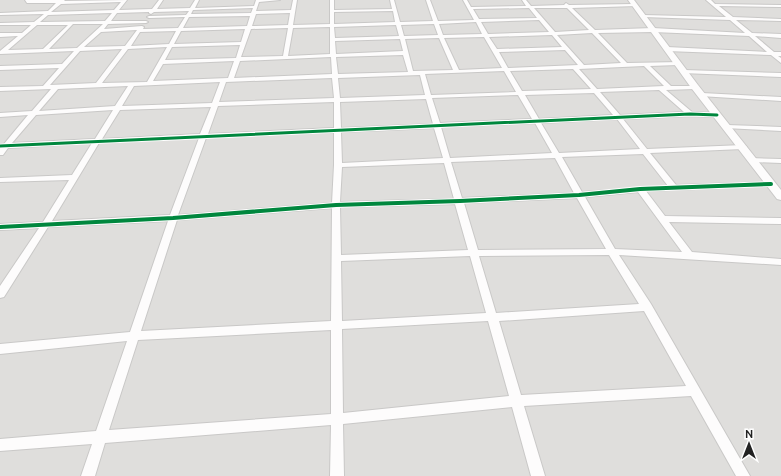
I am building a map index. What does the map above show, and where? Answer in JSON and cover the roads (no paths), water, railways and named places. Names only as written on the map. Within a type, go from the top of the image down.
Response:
[{"type":"street","points":[[27,0],[26,2],[124,1]]},
{"type":"street","points":[[98,85],[161,0]]},
{"type":"street","points":[[149,83],[197,0]]},
{"type":"street","points":[[88,476],[173,218],[216,105],[238,59],[250,28],[258,0],[278,0]]},
{"type":"street","points":[[285,58],[295,0]]},
{"type":"street","points":[[332,0],[332,40],[337,100],[336,130],[338,165],[336,206],[337,476]]},
{"type":"street","points":[[392,0],[393,10],[411,73]]},
{"type":"street","points":[[428,0],[457,72]]},
{"type":"street","points":[[524,0],[583,67]]},
{"type":"street","points":[[562,0],[626,65]]},
{"type":"street","points":[[708,0],[781,61]]},
{"type":"street","points":[[45,87],[79,49],[100,30],[124,1]]},
{"type":"street","points":[[1,51],[61,2]]},
{"type":"street","points":[[744,476],[647,307],[612,252],[508,70],[485,35],[468,4],[530,6],[633,2],[695,87],[781,197]]},
{"type":"street","points":[[713,5],[781,6]]},
{"type":"street","points":[[0,14],[193,9],[293,11]]},
{"type":"street","points":[[333,11],[393,10]]},
{"type":"street","points":[[0,24],[106,23],[254,11]]},
{"type":"street","points":[[643,16],[781,20]]},
{"type":"street","points":[[100,30],[181,30],[541,19]]},
{"type":"street","points":[[45,50],[72,23]]},
{"type":"street","points":[[332,40],[653,30],[781,36]]},
{"type":"street","points":[[0,35],[23,34]]},
{"type":"street","points":[[1,51],[244,43]]},
{"type":"street","points":[[495,51],[566,48]]},
{"type":"street","points":[[667,49],[781,54]]},
{"type":"street","points":[[162,62],[405,54]]},
{"type":"street","points":[[0,89],[678,64]]},
{"type":"street","points":[[646,65],[669,88]]},
{"type":"street","points":[[0,68],[63,66]]},
{"type":"street","points":[[575,68],[619,118],[673,187]]},
{"type":"street","points":[[684,72],[781,75]]},
{"type":"street","points":[[422,73],[538,476]]},
{"type":"street","points":[[2,288],[45,225],[133,83]]},
{"type":"street","points":[[0,153],[2,146],[33,114],[56,87]]},
{"type":"street","points":[[0,115],[118,108],[429,98],[695,87]]},
{"type":"street","points":[[660,88],[690,114]]},
{"type":"street","points":[[702,96],[781,99]]},
{"type":"street","points":[[2,146],[690,114],[717,115]]},
{"type":"street","points":[[727,127],[781,129]]},
{"type":"street","points":[[338,165],[743,147]]},
{"type":"street","points":[[752,160],[781,161]]},
{"type":"street","points":[[0,180],[74,177]]},
{"type":"street","points":[[0,227],[173,218],[336,206],[579,195],[673,187],[770,184]]},
{"type":"street","points":[[640,189],[690,255]]},
{"type":"street","points":[[662,219],[781,221]]},
{"type":"street","points":[[336,258],[474,252],[612,252],[690,255],[781,262]]},
{"type":"street","points":[[0,349],[135,336],[336,326],[647,307]]},
{"type":"street","points":[[0,445],[336,419],[517,401],[695,391]]}]
